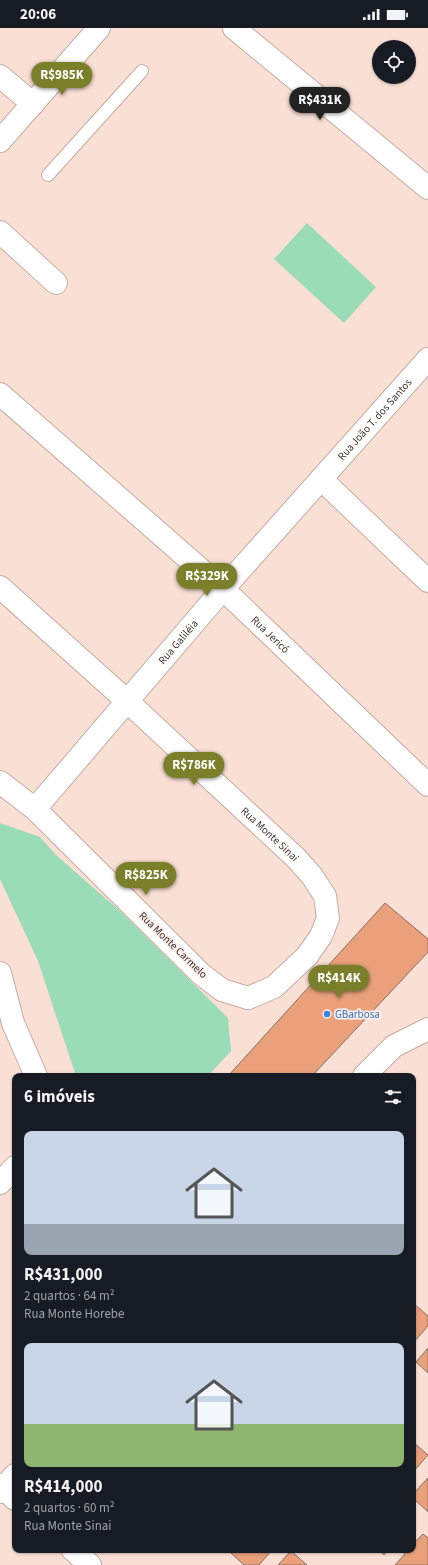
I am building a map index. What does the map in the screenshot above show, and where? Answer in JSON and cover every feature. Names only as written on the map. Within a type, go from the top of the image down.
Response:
[{"type":"street","points":[[0,141],[99,28]]},
{"type":"street","points":[[234,28],[428,188]]},
{"type":"street","points":[[0,76],[33,104]]},
{"type":"street","points":[[0,232],[56,283]]},
{"type":"street","name":"Rua João T. dos Santos","points":[[321,479],[425,370]]},
{"type":"street","name":"Rua Jericó","points":[[0,394],[223,589],[428,785]]},
{"type":"street","points":[[321,479],[428,581]]},
{"type":"street","name":"Rua Galiléia","points":[[35,808],[223,589],[321,479]]},
{"type":"street","name":"Rua Monte Sinai","points":[[0,587],[127,700],[296,858],[312,876],[325,896],[328,918],[321,936],[307,956],[274,987],[248,998]]},
{"type":"street","name":"Rua Monte Carmelo","points":[[0,782],[35,808],[201,974],[222,990],[248,998]]},
{"type":"street","points":[[0,974],[13,1023],[35,1073]]},
{"type":"street","points":[[367,1073],[394,1046],[428,1029]]},
{"type":"street","points":[[0,1183],[12,1170]]},
{"type":"street","points":[[76,1553],[90,1565]]},
{"type":"lane","points":[[48,175],[142,71]]},
{"type":"green space","points":[[307,223],[376,287],[344,323],[274,259]]},
{"type":"green space","points":[[0,823],[40,837],[56,855],[120,911],[228,1018],[231,1051],[211,1073],[75,1073],[38,961],[0,879]]},
{"type":"building","name":"GBarbosa","points":[[385,903],[428,939],[428,952],[315,1073],[231,1073]]},
{"type":"building","points":[[416,1306],[428,1316],[428,1326],[416,1340]]},
{"type":"building","points":[[428,1348],[428,1373],[416,1362]]},
{"type":"building","points":[[416,1445],[428,1455],[416,1469]]},
{"type":"building","points":[[428,1478],[428,1512],[416,1501],[416,1491]]},
{"type":"building","points":[[423,1534],[428,1538],[428,1565],[395,1565],[405,1554],[404,1553],[416,1553],[416,1541]]},
{"type":"building","points":[[231,1553],[269,1553],[259,1565],[244,1565]]},
{"type":"building","points":[[289,1553],[293,1553],[307,1565],[278,1565]]},
{"type":"place","name":"GBarbosa","points":[[327,1014]]}]
